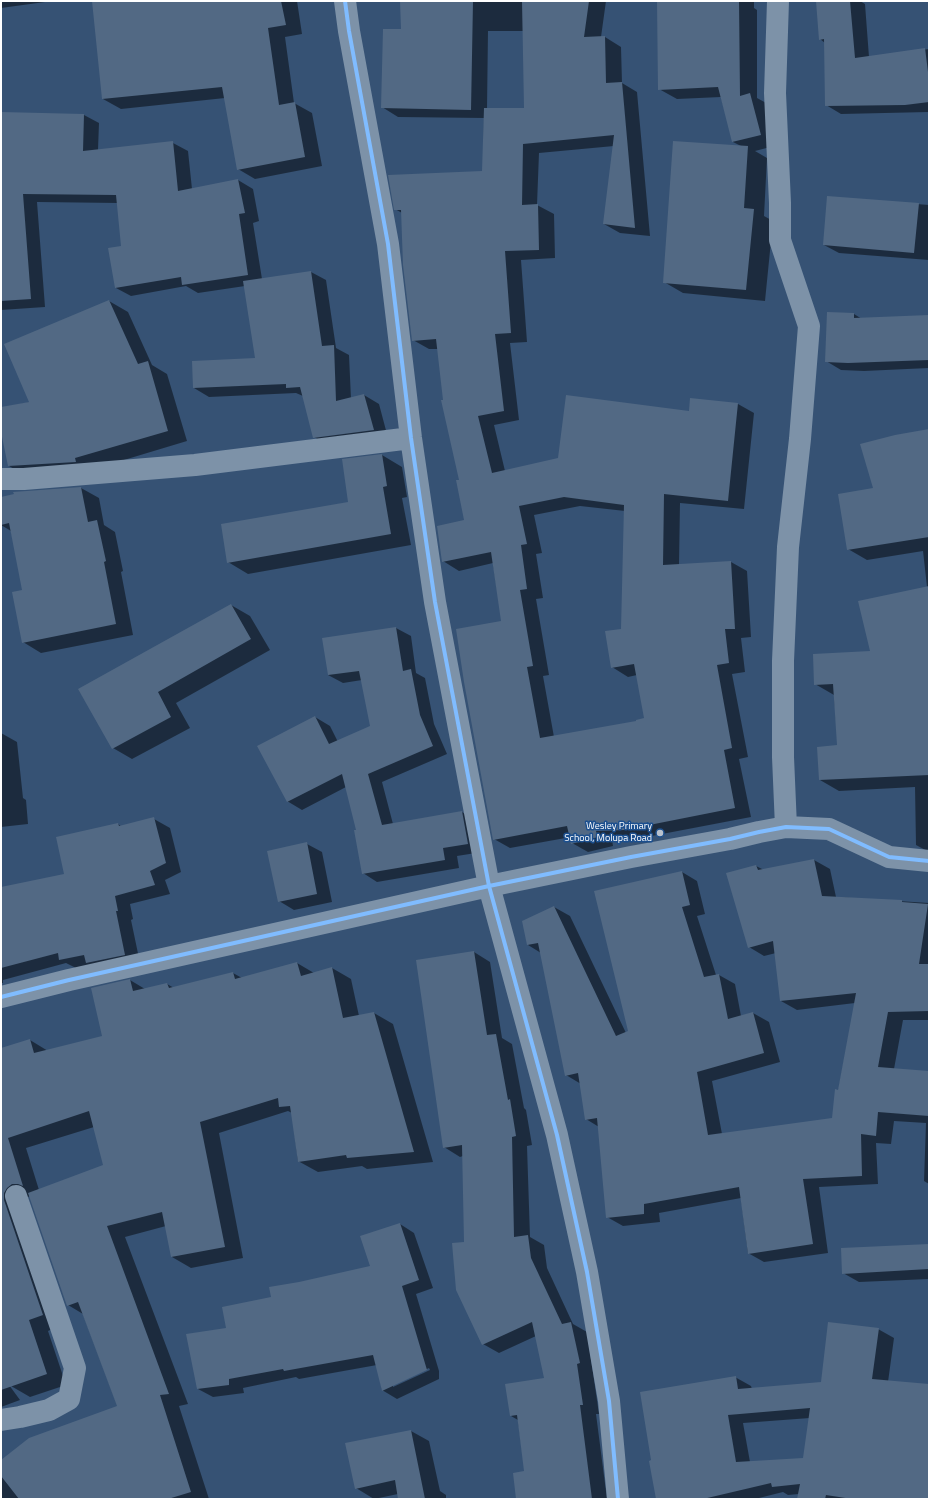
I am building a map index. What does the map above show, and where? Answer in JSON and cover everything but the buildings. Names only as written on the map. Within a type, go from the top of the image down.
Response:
[{"type":"street","points":[[345,1],[348,31],[388,244],[411,438],[435,602],[489,886],[557,1135],[587,1272],[609,1401],[618,1499]]},
{"type":"street","points":[[778,1],[775,93],[780,203],[780,240],[809,326],[800,439],[787,562],[783,661],[783,758],[786,827]]},
{"type":"street","points":[[1,479],[24,479],[194,464],[411,438]]},
{"type":"street","points":[[1,997],[70,980],[489,886],[786,827],[829,829],[889,857],[929,861]]},
{"type":"street","points":[[1,1420],[48,1410],[69,1399],[75,1368],[16,1196]]},
{"type":"cycle path","points":[[345,1],[349,31],[388,244],[411,438],[435,602],[489,886],[557,1135],[587,1272],[609,1401],[618,1499]]},
{"type":"cycle path","points":[[1,997],[69,980],[489,886],[786,827],[829,829],[889,857],[929,861]]},
{"type":"place","name":"Wesley Primary School, Molupa Road","points":[[660,833]]}]
